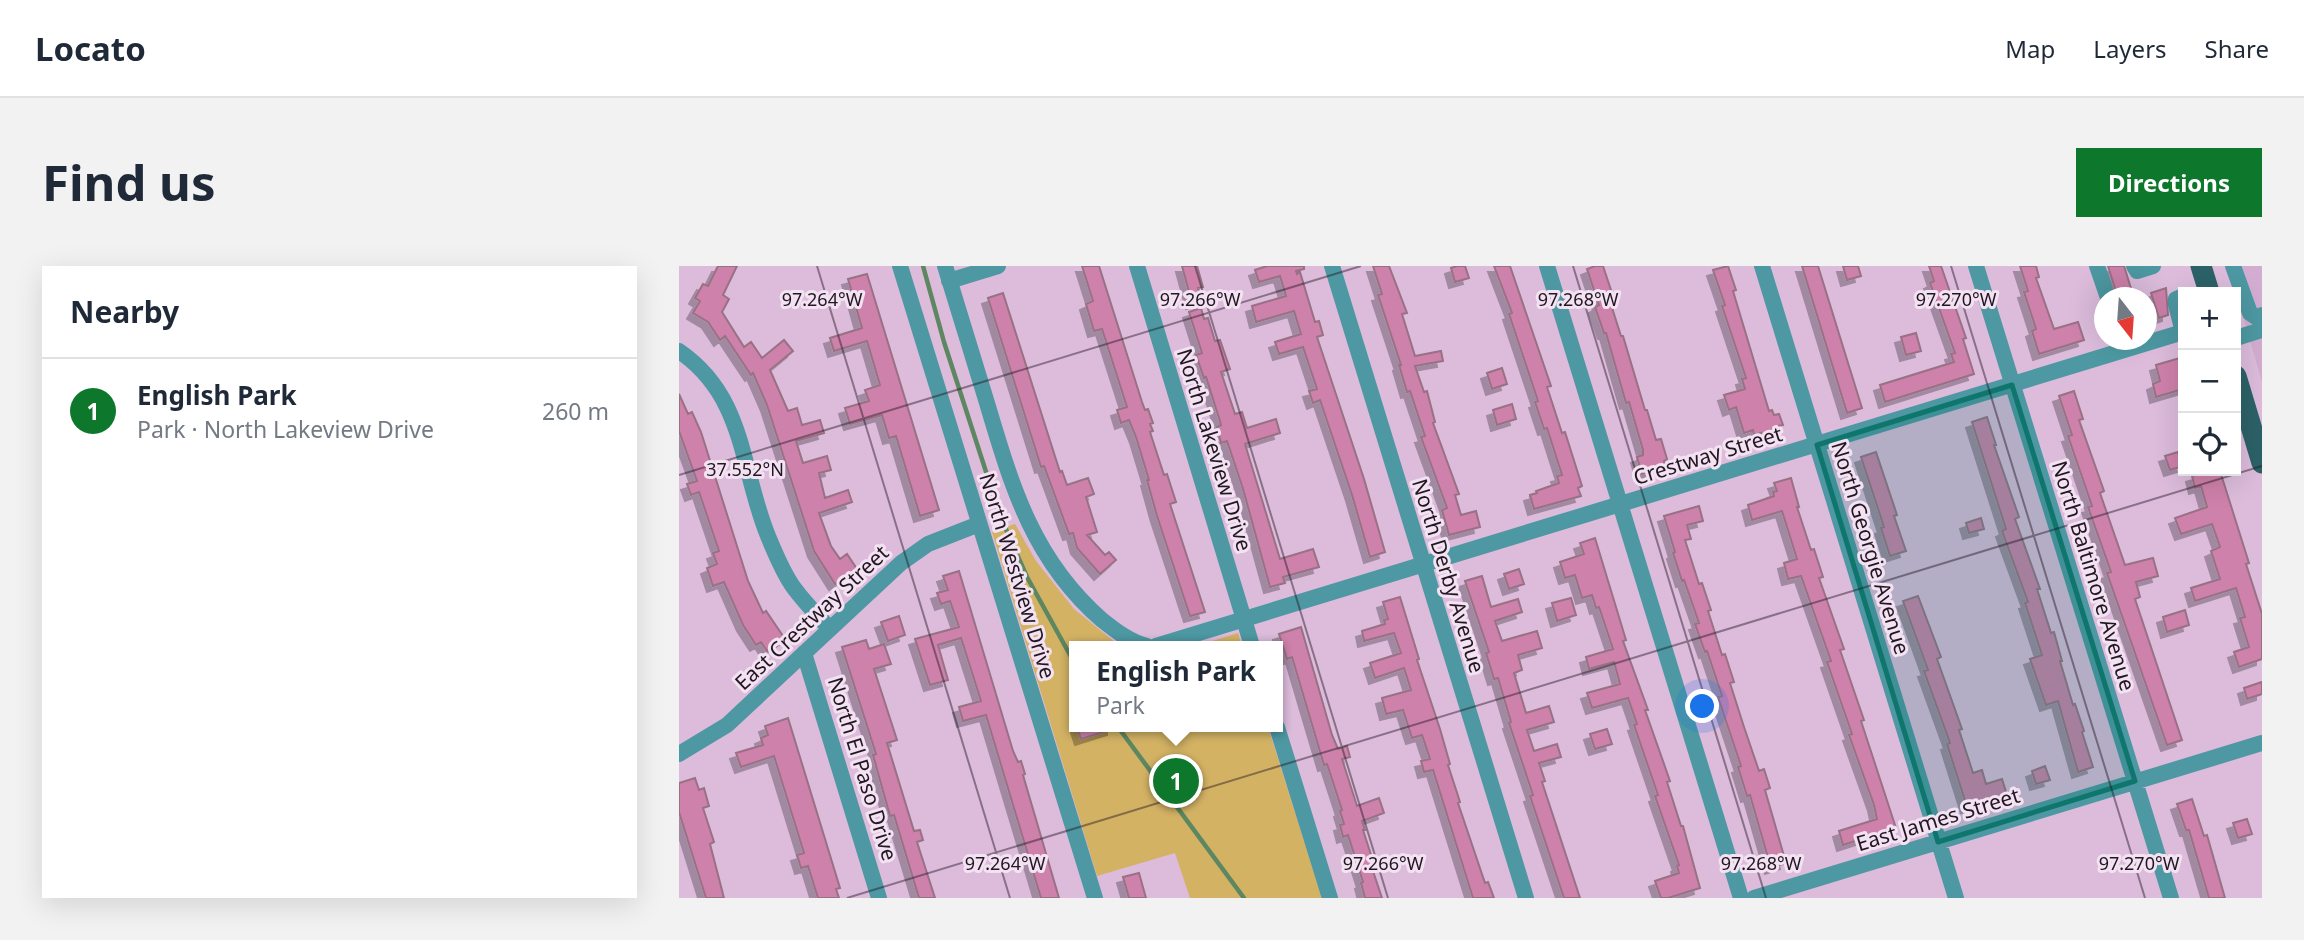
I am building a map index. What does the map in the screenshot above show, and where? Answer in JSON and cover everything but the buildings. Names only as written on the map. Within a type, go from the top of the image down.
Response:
[{"type":"main road","points":[[2201,266],[2204,287]]},
{"type":"main road","points":[[2241,390],[2258,436],[2262,463]]},
{"type":"street","name":"North Westview Drive","points":[[900,266],[1095,898]]},
{"type":"street","points":[[947,274],[998,266]]},
{"type":"street","name":"North Lakeview Drive","points":[[1137,266],[1250,641]]},
{"type":"street","name":"North Derby Avenue","points":[[1332,266],[1526,898]]},
{"type":"street","points":[[1547,266],[1741,898]]},
{"type":"street","name":"North Georgie Avenue","points":[[1762,266],[1956,898]]},
{"type":"street","name":"North Baltimore Avenue","points":[[1976,266],[2171,898]]},
{"type":"street","points":[[2097,266],[2104,287]]},
{"type":"street","points":[[2134,266],[2137,271],[2153,266]]},
{"type":"street","points":[[2233,266],[2239,287]]},
{"type":"street","name":"North Westview Drive","points":[[947,274],[1004,462],[1027,520],[1043,551],[1063,581],[1083,604],[1118,632],[1135,641]]},
{"type":"street","points":[[2241,296],[2250,313],[2256,317],[2262,316]]},
{"type":"street","points":[[2241,336],[2262,330]]},
{"type":"street","name":"Crestway Street","points":[[2157,338],[2178,333]]},
{"type":"street","name":"Crestway Street","points":[[1173,641],[2012,385],[2116,350]]},
{"type":"street","points":[[679,351],[699,366],[724,398],[733,419],[760,513],[777,557],[795,589],[830,629]]},
{"type":"street","name":"East Crestway Street","points":[[679,754],[727,725],[913,554],[953,532],[979,524]]},
{"type":"street","name":"North El Paso Drive","points":[[804,653],[879,898]]},
{"type":"street","points":[[1279,732],[1330,898]]},
{"type":"street","name":"East James Street","points":[[1754,898],[2262,743]]},
{"type":"highlighted area","points":[[2012,385],[2135,781],[1938,842],[1817,445]]},
{"type":"shaded area","points":[[2228,266],[2262,266],[2262,382],[2241,309],[2241,287],[2234,287]]},
{"type":"shaded area","points":[[1015,524],[1036,561],[1074,609],[1114,641],[1069,641],[1069,732],[1270,732],[1322,898],[1190,898],[1175,853],[1097,876],[992,532]]},
{"type":"shaded area","points":[[1238,633],[1240,641],[1212,641]]},
{"type":"waterway","points":[[923,266],[944,342],[1001,518],[1027,577],[1069,653]]},
{"type":"waterway","points":[[1122,732],[1244,898]]},
{"type":"place","name":"English Park","points":[[1176,781]]}]
